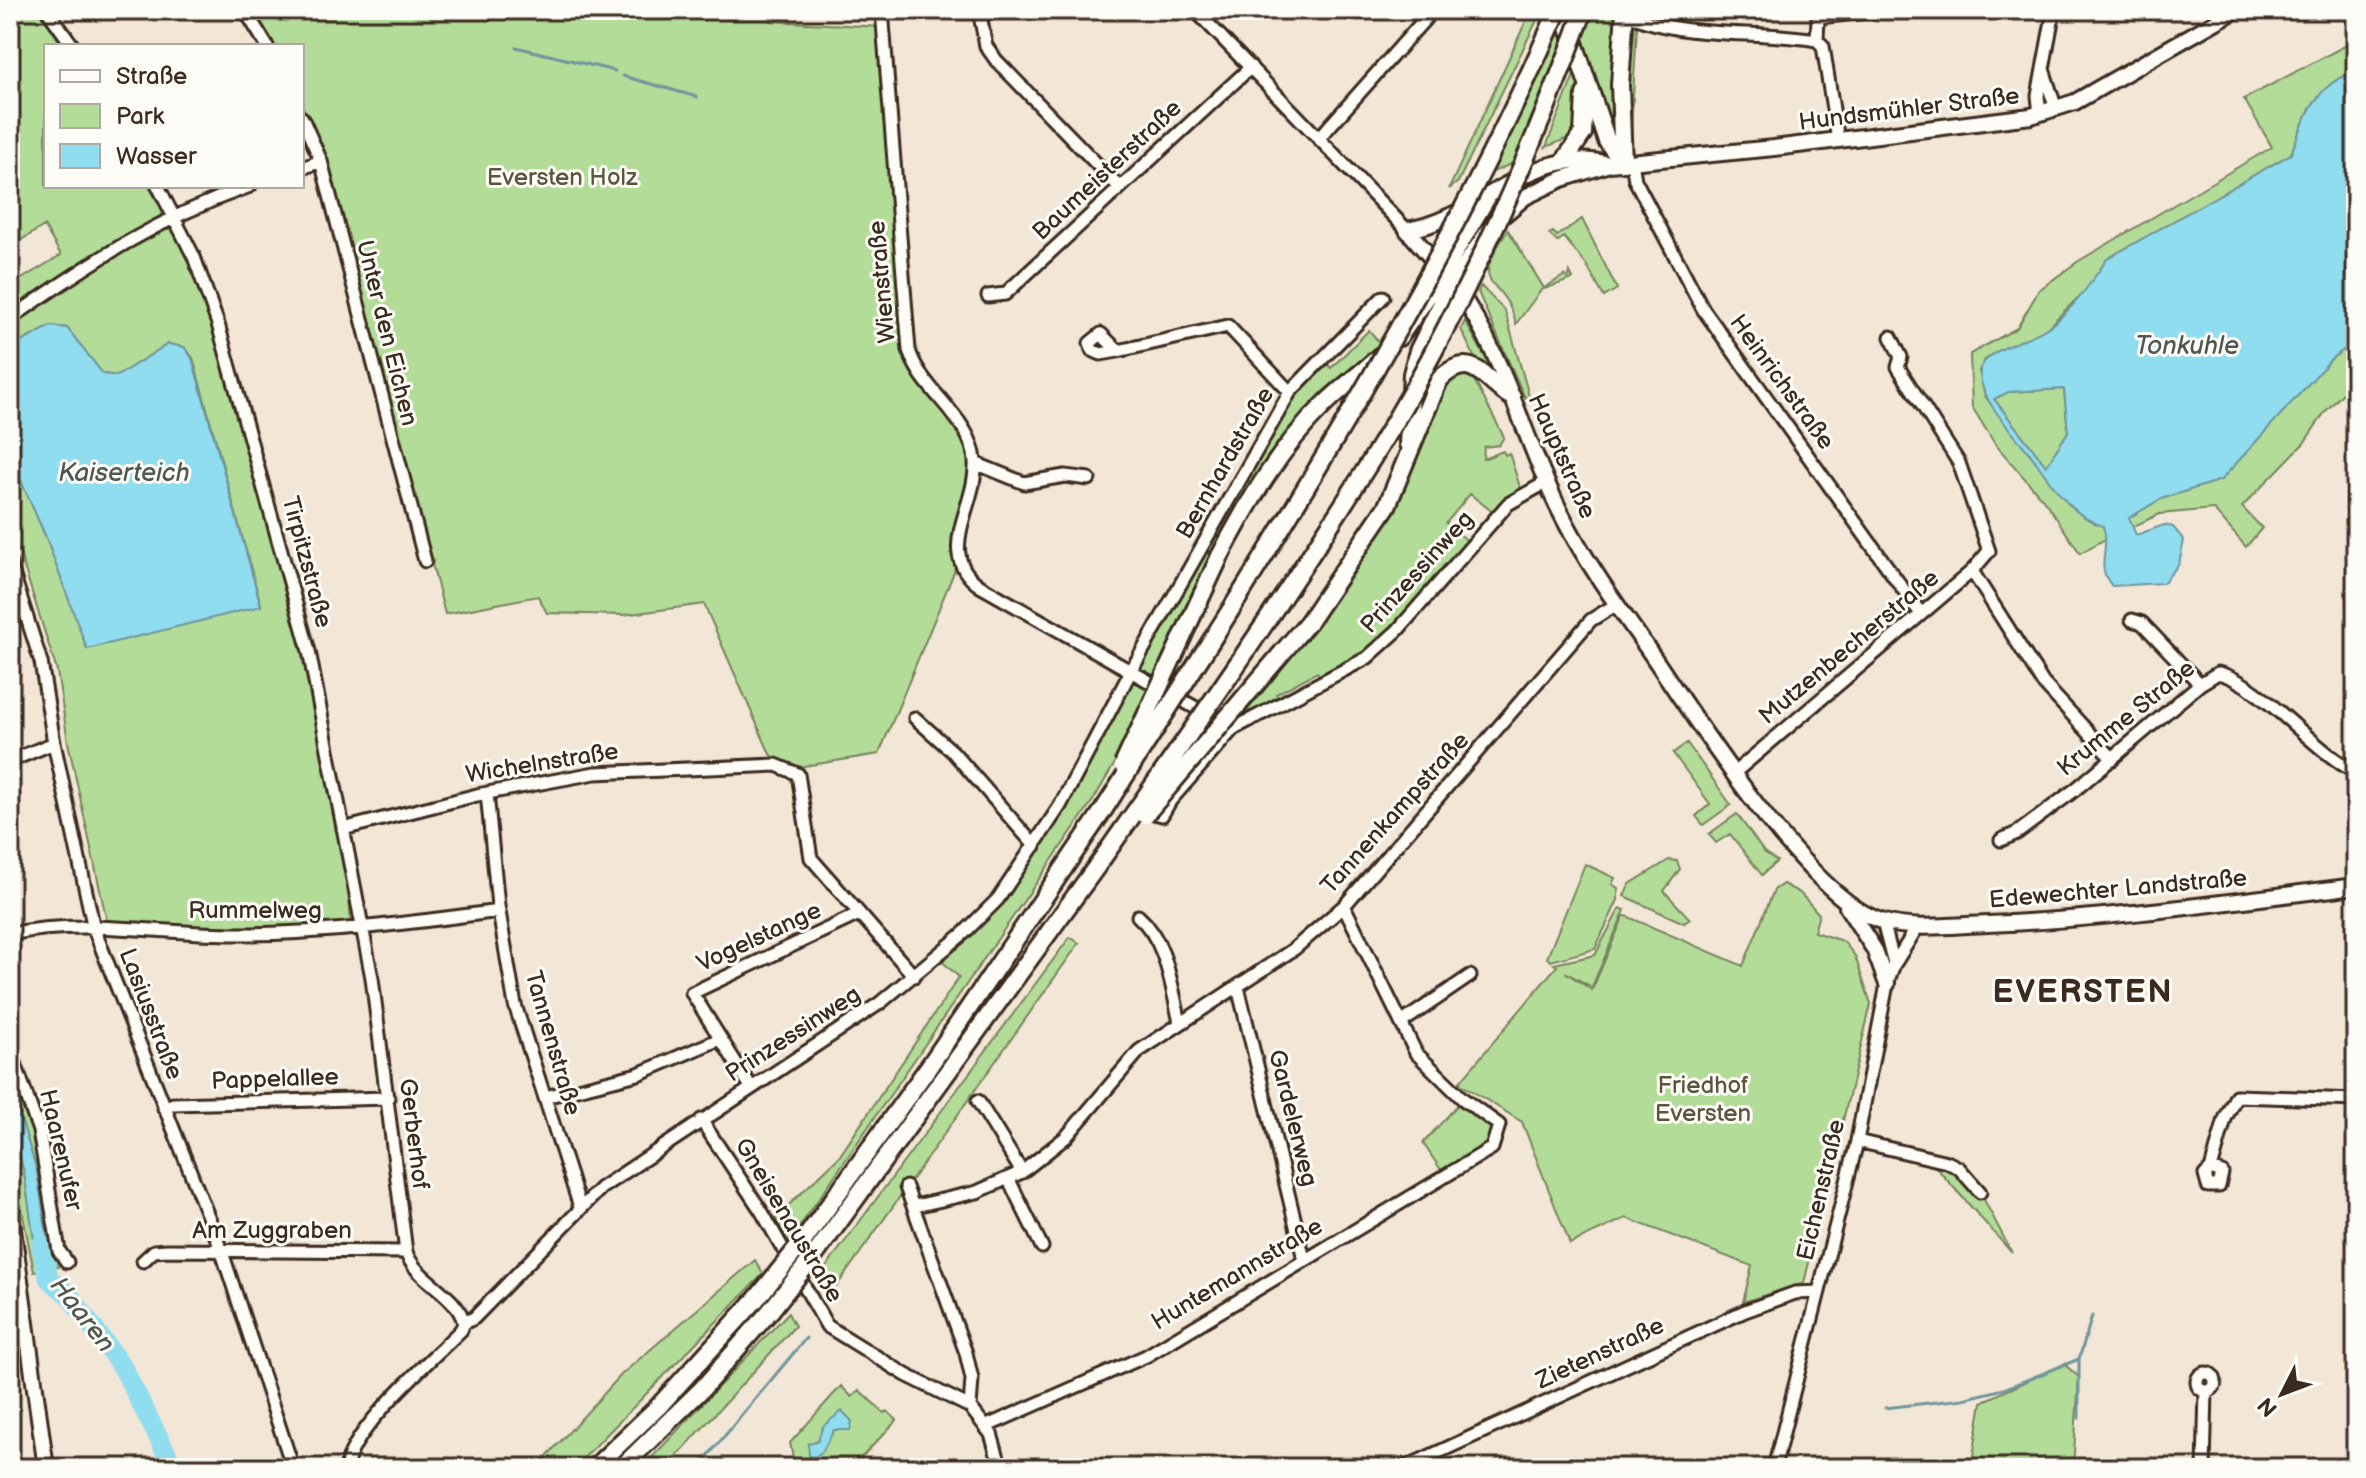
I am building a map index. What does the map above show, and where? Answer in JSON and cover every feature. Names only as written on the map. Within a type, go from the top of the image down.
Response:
[{"type":"highway","points":[[1560,10],[1607,141],[1621,163]]},
{"type":"highway","points":[[594,1468],[658,1407],[758,1297],[804,1240],[1104,809],[1344,423],[1501,133],[1560,10]]},
{"type":"highway","points":[[621,1468],[702,1389],[817,1252],[1059,920],[1203,714],[1387,432],[1455,309],[1499,219],[1556,87],[1584,10]]},
{"type":"highway","points":[[1621,163],[1620,85],[1625,10]]},
{"type":"highway","points":[[1565,160],[1583,133],[1584,76]]},
{"type":"highway","points":[[1104,809],[1220,556],[1255,493],[1286,448],[1323,406],[1402,334],[1448,277]]},
{"type":"highway","points":[[1406,462],[1412,374],[1448,277]]},
{"type":"highway","points":[[1097,866],[1134,829],[1309,621],[1373,529],[1406,462],[1433,391],[1450,371],[1461,366],[1473,368],[1512,397]]},
{"type":"main road","name":"Hundsmühler Straße","points":[[1448,277],[1486,232],[1516,203],[1562,179],[1621,163],[2001,122],[2040,114],[2122,77],[2236,10]]},
{"type":"main road","name":"Hundsmühler Straße","points":[[1407,230],[1434,226],[1523,174],[1565,160],[1621,163]]},
{"type":"main road","name":"Hundsmühler Straße","points":[[1448,277],[1491,195]]},
{"type":"main road","name":"Hauptstraße","points":[[1407,230],[1448,277],[1481,329],[1512,397],[1545,483],[1617,604],[1734,773],[1810,868],[1841,898],[1883,922]]},
{"type":"main road","name":"Edewechter Landstraße","points":[[1883,922],[1918,926],[2085,917],[2356,886]]},
{"type":"main road","points":[[1841,898],[1871,944],[1887,984]]},
{"type":"main road","points":[[1871,944],[1883,922]]},
{"type":"main road","points":[[10,1208],[46,1468]]},
{"type":"street","points":[[47,10],[72,44]]},
{"type":"street","points":[[245,10],[266,44]]},
{"type":"street","name":"Wienstraße","points":[[882,10],[909,350],[919,374],[967,435],[975,463]]},
{"type":"street","points":[[979,10],[986,46],[996,60],[1120,188]]},
{"type":"street","points":[[1320,137],[1433,10]]},
{"type":"street","points":[[1638,10],[1637,18],[1662,27],[1778,33],[1817,40],[1823,46],[1838,141]]},
{"type":"street","points":[[1817,40],[1818,17],[1889,10]]},
{"type":"street","points":[[2040,114],[2038,96],[2054,10]]},
{"type":"street","name":"Hauptstraße","points":[[1197,11],[1407,230]]},
{"type":"street","name":"Baumeisterstraße","points":[[988,296],[1005,294],[1251,67]]},
{"type":"street","points":[[2043,69],[2056,109]]},
{"type":"street","name":"Unter den Eichen","points":[[304,123],[321,161],[425,561]]},
{"type":"street","points":[[304,167],[321,161]]},
{"type":"street","name":"Heinrichstraße","points":[[1621,163],[1635,180],[1704,311],[1921,614]]},
{"type":"street","name":"Tirpitzstraße","points":[[159,188],[194,257],[218,324],[302,621],[362,931]]},
{"type":"street","points":[[10,319],[79,270],[174,215],[245,188]]},
{"type":"street","name":"Bernhardstraße","points":[[1131,671],[1290,392],[1383,297]]},
{"type":"street","points":[[1118,351],[1228,326],[1290,392]]},
{"type":"street","name":"Mutzenbecherstraße","points":[[1734,773],[1972,571],[1989,551],[1959,463],[1898,367],[1901,357],[1891,337]]},
{"type":"street","points":[[1089,479],[1065,476],[1024,483],[975,463],[956,556],[964,574],[980,586],[1233,729]]},
{"type":"street","name":"Prinzessinweg","points":[[1170,801],[1233,729],[1367,658],[1397,631],[1508,504],[1545,483]]},
{"type":"street","name":"Lasiusstraße","points":[[10,564],[41,662],[54,743],[94,929],[221,1249],[293,1468]]},
{"type":"street","points":[[1972,571],[2043,683],[2113,759]]},
{"type":"street","name":"Tannenkampstraße","points":[[915,1206],[977,1192],[1022,1172],[1066,1137],[1139,1051],[1294,949],[1344,906],[1591,620],[1617,604]]},
{"type":"street","points":[[2137,621],[2200,684]]},
{"type":"street","name":"Prinzessinweg","points":[[347,1468],[357,1438],[461,1330],[464,1323],[493,1300],[580,1207],[622,1171],[852,1023],[914,976],[998,899],[1035,846],[1131,671]]},
{"type":"street","name":"Krumme Straße","points":[[2001,840],[2017,833],[2113,759],[2200,684],[2218,673],[2230,677],[2356,772]]},
{"type":"street","points":[[915,718],[953,752],[1035,846]]},
{"type":"street","points":[[10,761],[54,743]]},
{"type":"street","name":"Wichelnstraße","points":[[343,829],[487,793],[597,772],[764,764],[798,774],[811,858],[859,914]]},
{"type":"street","name":"Tannenstraße","points":[[487,793],[499,911],[515,1005],[580,1207]]},
{"type":"street","points":[[1344,906],[1401,1023],[1470,976]]},
{"type":"street","name":"Rummelweg","points":[[10,934],[49,928],[235,934],[362,931],[499,911]]},
{"type":"street","points":[[859,914],[914,976]]},
{"type":"street","name":"Vogelstange","points":[[751,1087],[692,993],[859,914]]},
{"type":"street","points":[[1138,916],[1152,928],[1163,956],[1180,1022]]},
{"type":"street","points":[[1883,922],[1894,964]]},
{"type":"street","name":"Eichenstraße","points":[[1774,1468],[1857,1141],[1887,984],[1894,964],[1918,926]]},
{"type":"street","name":"Gerberhof","points":[[362,931],[388,1098],[406,1252]]},
{"type":"street","name":"Gardelerweg","points":[[1238,987],[1304,1259]]},
{"type":"street","name":"Huntemannstraße","points":[[987,1426],[1146,1356],[1492,1148],[1499,1125],[1424,1064],[1401,1023]]},
{"type":"street","points":[[545,1097],[638,1074],[720,1039]]},
{"type":"street","name":"Haarenufer","points":[[10,1049],[35,1116],[49,1176],[59,1251],[67,1262]]},
{"type":"street","points":[[2211,1169],[2225,1119],[2236,1096],[2356,1100]]},
{"type":"street","name":"Pappelallee","points":[[164,1108],[173,1104],[388,1098]]},
{"type":"street","points":[[978,1101],[1022,1172]]},
{"type":"street","name":"Gneisenaustraße","points":[[701,1120],[762,1212],[827,1326],[906,1375],[970,1407]]},
{"type":"street","points":[[1857,1141],[1947,1162],[1959,1168],[1980,1192]]},
{"type":"street","points":[[1008,1178],[1042,1247]]},
{"type":"street","points":[[906,1187],[966,1353],[972,1379],[970,1407],[987,1426],[1001,1468]]},
{"type":"street","name":"Am Zuggraben","points":[[143,1261],[154,1251],[406,1252]]},
{"type":"street","points":[[406,1252],[412,1264],[459,1310],[464,1323]]},
{"type":"street","name":"Zietenstraße","points":[[1404,1468],[1745,1311],[1795,1293],[1819,1292]]},
{"type":"street","points":[[2204,1468],[2206,1391]]},
{"type":"green space","points":[[10,10],[40,10],[61,44],[44,44],[44,188],[149,188],[163,209],[160,216],[72,268],[75,272],[174,215],[194,257],[302,621],[343,829],[351,923],[346,926],[240,928],[107,922],[68,742],[57,671],[19,551],[10,534],[10,456],[45,535],[87,648],[261,605],[193,358],[184,347],[168,344],[117,376],[103,374],[67,328],[51,326],[10,348],[10,286],[61,255],[44,226],[10,247]]},
{"type":"green space","name":"Eversten Holz","points":[[251,10],[776,10],[771,21],[882,27],[909,350],[974,454],[954,572],[879,754],[792,768],[770,754],[704,604],[623,615],[547,613],[538,596],[445,614],[326,156],[304,109],[304,44],[271,44]]},
{"type":"green space","points":[[1531,10],[1542,10],[1458,182],[1449,189]]},
{"type":"green space","points":[[1555,10],[1638,10],[1631,131],[1576,135],[1546,147],[1574,75],[1563,39],[1513,163],[1493,172],[1559,31]]},
{"type":"green space","points":[[2356,40],[2356,71],[2321,93],[2301,128],[2291,154],[2107,259],[2089,287],[2046,329],[1985,360],[1979,371],[1985,396],[2065,499],[2103,526],[2107,538],[2080,553],[2046,503],[1995,444],[1972,407],[1970,354],[2017,328],[2039,290],[2077,262],[2272,147],[2244,99]]},
{"type":"green space","points":[[1582,219],[1617,289],[1604,297],[1587,266],[1564,237],[1557,242],[1549,234],[1553,232],[1557,236]]},
{"type":"green space","points":[[1508,230],[1544,288],[1565,275],[1568,279],[1570,272],[1573,279],[1541,290],[1516,324],[1510,308],[1488,274],[1495,250]]},
{"type":"green space","points":[[1481,286],[1505,311],[1529,396],[1525,398],[1478,292]]},
{"type":"green space","points":[[1465,321],[1494,373],[1477,363],[1461,329]]},
{"type":"green space","points":[[1369,330],[1383,347],[1286,448],[1150,703],[1094,799],[789,1242],[775,1218],[839,1157],[959,977],[937,957],[1023,865],[1260,443],[1321,357],[1331,368]]},
{"type":"green space","points":[[2356,341],[2356,379],[2325,412],[2304,443],[2242,507],[2262,528],[2246,547],[2213,509],[2160,514],[2132,527],[2128,518],[2161,499],[2221,480],[2331,359]]},
{"type":"green space","points":[[1470,372],[1504,437],[1499,445],[1484,447],[1483,459],[1503,451],[1505,455],[1509,453],[1520,487],[1494,513],[1470,494],[1446,523],[1469,542],[1382,642],[1365,657],[1321,679],[1317,672],[1276,694],[1278,700],[1245,713],[1307,638],[1363,559],[1396,502],[1427,420],[1443,388],[1454,374]]},
{"type":"green space","points":[[2064,389],[2068,432],[2046,466],[1994,399],[2008,392]]},
{"type":"green space","points":[[1687,743],[1731,805],[1703,825],[1696,816],[1710,804],[1673,753]]},
{"type":"green space","points":[[1737,814],[1764,852],[1777,861],[1762,875],[1730,834],[1716,843],[1709,834]]},
{"type":"green space","points":[[1669,860],[1677,861],[1680,869],[1664,891],[1690,919],[1684,923],[1624,896],[1630,884]]},
{"type":"green space","points":[[1585,864],[1615,878],[1612,884],[1618,888],[1618,900],[1595,949],[1551,961],[1547,958]]},
{"type":"green space","name":"Friedhof Eversten","points":[[1783,884],[1800,893],[1819,914],[1814,932],[1843,941],[1855,956],[1871,1004],[1804,1283],[1743,1302],[1752,1266],[1626,1218],[1570,1244],[1522,1122],[1459,1083],[1557,966],[1554,964],[1595,955],[1620,908],[1625,910],[1592,987],[1565,972],[1592,990],[1624,915],[1743,966],[1774,890]]},
{"type":"green space","points":[[1070,937],[1079,943],[829,1297],[818,1278]]},
{"type":"green space","points":[[10,1059],[28,1110],[41,1162],[58,1267],[52,1268],[49,1256],[37,1171],[10,1084]]},
{"type":"green space","points":[[1463,1099],[1499,1125],[1492,1148],[1445,1176],[1423,1143]]},
{"type":"green space","points":[[10,1122],[24,1172],[39,1271],[34,1272],[10,1149]]},
{"type":"green space","points":[[1856,1146],[1947,1162],[1980,1192],[2012,1253],[1933,1164]]},
{"type":"green space","points":[[755,1260],[763,1274],[574,1468],[536,1468],[622,1374]]},
{"type":"green space","points":[[788,1313],[795,1326],[666,1468],[642,1468]]},
{"type":"green space","points":[[2064,1364],[2079,1377],[2073,1468],[1971,1468],[1982,1402]]},
{"type":"green space","points":[[841,1386],[852,1397],[859,1390],[884,1413],[887,1411],[897,1420],[860,1459],[863,1462],[857,1468],[795,1468],[790,1443]]},
{"type":"water","name":"Tonkuhle","points":[[2356,71],[2356,341],[2331,359],[2221,480],[2161,499],[2129,518],[2136,535],[2164,525],[2173,527],[2184,540],[2179,564],[2163,583],[2112,586],[2104,571],[2103,526],[2071,506],[2000,417],[1982,384],[1982,366],[1995,353],[2052,325],[2079,298],[2107,259],[2291,154],[2313,104],[2321,93]],"holes":[[[2064,389],[2068,432],[2046,466],[1994,399],[2008,392]]]},
{"type":"water","name":"Kaiserteich","points":[[51,326],[67,328],[103,374],[117,376],[168,344],[184,347],[192,358],[261,606],[87,649],[45,535],[10,456],[10,348]]},
{"type":"water","points":[[10,1084],[37,1171],[52,1269],[39,1271],[24,1172],[10,1122]]},
{"type":"water","points":[[842,1411],[852,1421],[850,1430],[834,1430],[822,1452],[814,1457],[809,1456],[808,1444],[818,1440],[823,1426]]},
{"type":"waterway","points":[[1331,19],[1339,10]]},
{"type":"waterway","points":[[516,47],[615,71]]},
{"type":"waterway","points":[[623,76],[697,97]]},
{"type":"waterway","name":"Haaren","points":[[41,1245],[49,1279],[69,1295],[123,1368],[174,1468]]},
{"type":"waterway","points":[[2079,1418],[2079,1359],[2092,1316]]},
{"type":"waterway","points":[[698,1468],[806,1338]]},
{"type":"waterway","points":[[1885,1408],[1963,1399],[2004,1389],[2079,1359]]},
{"type":"district","name":"EVERSTEN","points":[[2083,992]]}]
